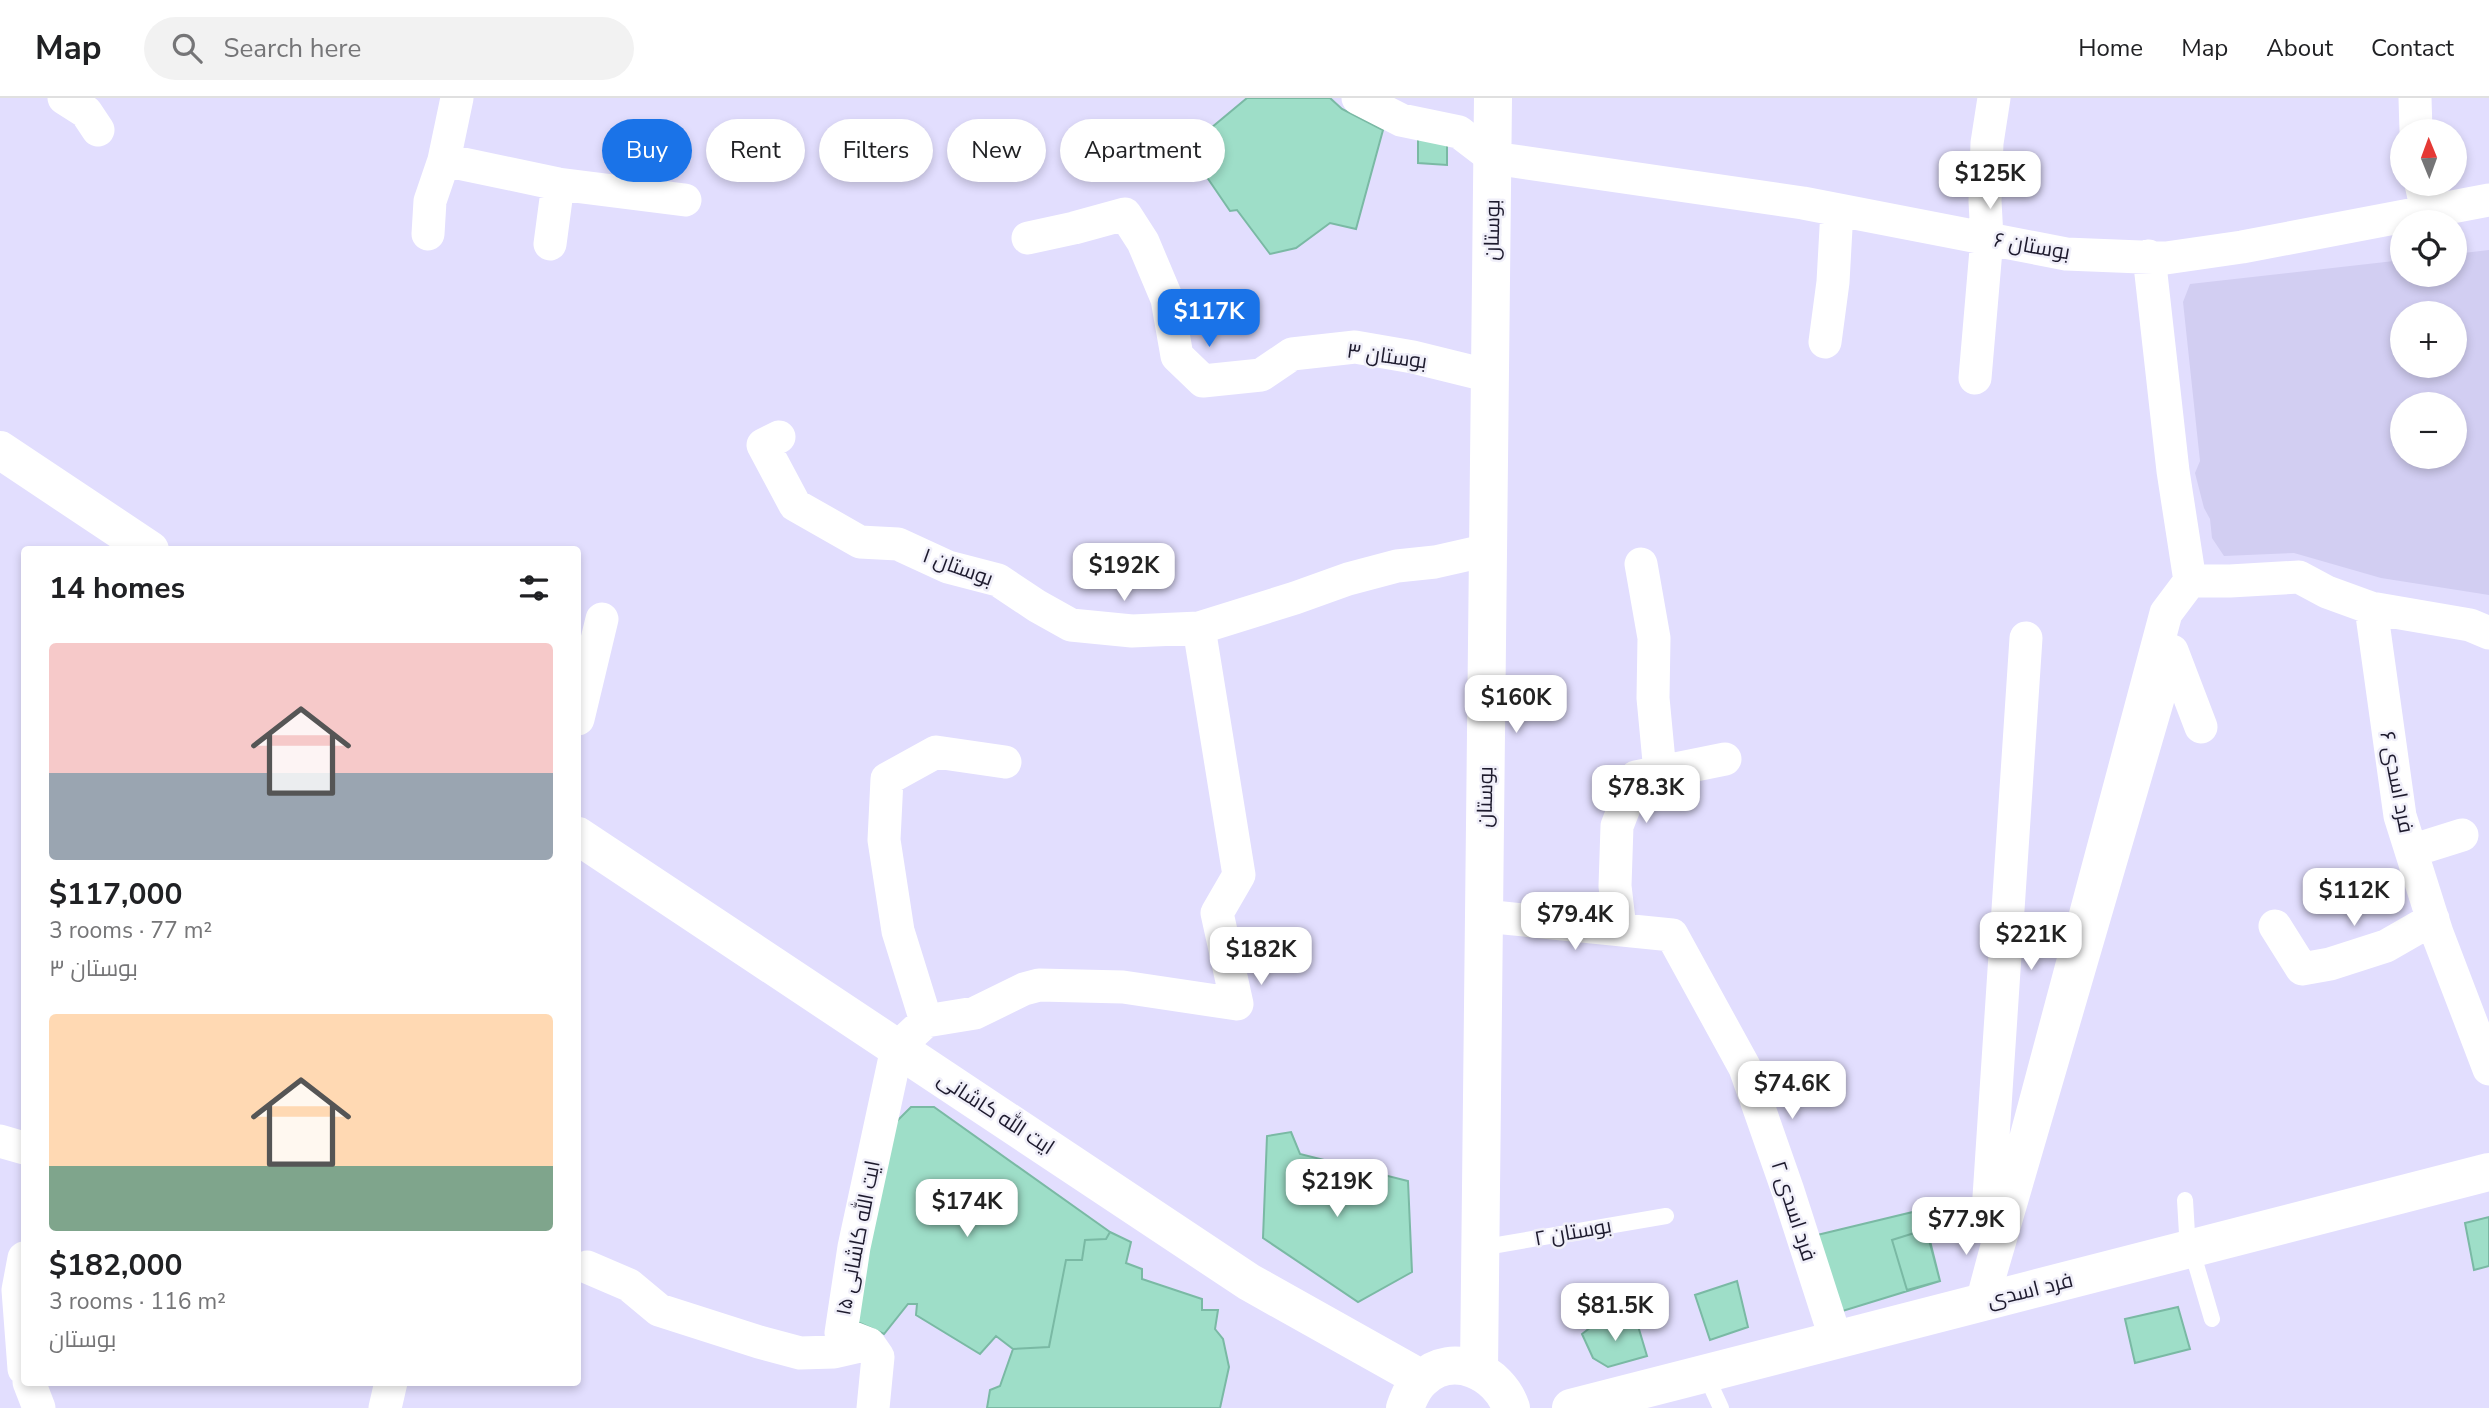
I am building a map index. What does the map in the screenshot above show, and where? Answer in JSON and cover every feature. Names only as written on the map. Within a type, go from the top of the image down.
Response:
[{"type":"main road","name":"بوستان","points":[[1479,1370],[1493,98]]},
{"type":"main road","points":[[0,450],[144,546]]},
{"type":"main road","name":"ایت الله کاشانی","points":[[581,838],[1250,1282],[1413,1394]]},
{"type":"main road","name":"فرد اسدی","points":[[1571,1408],[2489,1172]]},
{"type":"main road","points":[[1413,1394],[1432,1373],[1455,1366],[1479,1370],[1493,1379],[1504,1391],[1511,1408]]},
{"type":"street","points":[[64,98],[86,112],[98,130]]},
{"type":"street","points":[[428,234],[430,201],[444,160],[457,98]]},
{"type":"street","points":[[1358,98],[1401,120],[1459,132],[1493,158]]},
{"type":"street","points":[[1975,378],[1987,238],[1987,143],[1994,98]]},
{"type":"street","points":[[2416,98],[2416,119]]},
{"type":"street","name":"بوستان ۶","points":[[1493,158],[1837,209],[2066,254],[2166,258],[2242,247],[2424,197],[2489,200]]},
{"type":"street","points":[[444,160],[558,184],[685,200]]},
{"type":"street","points":[[550,244],[558,184]]},
{"type":"street","points":[[1825,342],[1833,282],[1837,209]]},
{"type":"street","name":"بوستان ۳","points":[[1028,238],[1125,214],[1143,242],[1167,299],[1177,356],[1203,381],[1261,375],[1292,354],[1355,347],[1413,357],[1490,376]]},
{"type":"street","points":[[1982,1302],[2166,613],[2190,581],[2173,471],[2149,257]]},
{"type":"street","name":"بوستان ۱","points":[[779,437],[763,445],[795,505],[860,542],[898,544],[948,567],[998,580],[1071,625],[1132,631],[1199,628],[1348,579],[1397,566],[1435,562],[1488,550]]},
{"type":"street","points":[[1641,564],[1654,638],[1653,698],[1660,772]]},
{"type":"street","points":[[2190,581],[2299,577],[2327,592],[2371,608],[2470,625],[2489,632]]},
{"type":"street","name":"فرد اسدی ۶","points":[[2371,608],[2400,817],[2433,919],[2489,1069]]},
{"type":"street","points":[[581,707],[602,620]]},
{"type":"street","points":[[897,1048],[926,1021],[975,1013],[1024,989],[1040,985],[1123,987],[1237,1004],[1217,913],[1239,875],[1199,628]]},
{"type":"street","points":[[1982,1302],[2026,638]]},
{"type":"street","points":[[1982,1302],[2172,652],[2201,727]]},
{"type":"street","points":[[926,1021],[898,931],[884,840],[887,779],[936,752],[1005,762]]},
{"type":"street","points":[[1484,916],[1620,929],[1615,886],[1617,826],[1636,777],[1725,759]]},
{"type":"street","points":[[2411,850],[2462,835]]},
{"type":"street","points":[[2275,926],[2302,969],[2330,964],[2386,946],[2433,919]]},
{"type":"street","name":"فرد اسدی ۲","points":[[1620,929],[1672,935],[1745,1068],[1836,1340]]},
{"type":"street","name":"ایت الله کاشانی ۱۵","points":[[873,1408],[878,1357],[869,1344],[841,1333],[854,1247],[897,1048]]},
{"type":"street","points":[[0,1141],[21,1146]]},
{"type":"street","points":[[587,1266],[629,1285],[659,1310],[759,1342],[800,1353],[834,1352],[869,1344]]},
{"type":"street","points":[[21,1274],[18,1290],[21,1330]]},
{"type":"street","points":[[31,1386],[39,1408]]},
{"type":"street","points":[[385,1408],[390,1386]]},
{"type":"lane","points":[[2185,1200],[2187,1234],[2211,1318]]},
{"type":"lane","name":"بوستان ۲","points":[[1480,1248],[1666,1216]]},
{"type":"lane","points":[[1705,1373],[1721,1408]]},
{"type":"shaded area","points":[[2489,250],[2489,595],[2381,578],[2294,553],[2224,556],[2212,538],[2210,519],[2204,508],[2195,473],[2200,461],[2183,302],[2190,284],[2390,261],[2390,287],[2467,287],[2467,253]]},
{"type":"building","points":[[1247,98],[1330,98],[1342,109],[1383,130],[1356,229],[1330,223],[1296,248],[1270,254],[1237,210],[1230,211],[1210,182],[1225,182],[1225,119],[1222,119]]},
{"type":"building","points":[[1418,138],[1447,139],[1447,165],[1418,163]]},
{"type":"building","points":[[911,1107],[934,1107],[1110,1232],[1106,1239],[1085,1240],[1082,1260],[1066,1260],[1049,1347],[1013,1349],[996,1336],[980,1354],[916,1315],[917,1304],[908,1304],[884,1334],[853,1320],[894,1124]]},
{"type":"building","points":[[1291,1132],[1300,1154],[1408,1181],[1412,1272],[1358,1302],[1263,1238],[1267,1136]]},
{"type":"building","points":[[1921,1210],[1940,1281],[1836,1313],[1813,1236]]},
{"type":"building","points":[[2489,1217],[2489,1266],[2474,1270],[2465,1223]]},
{"type":"building","points":[[1927,1229],[1940,1281],[1907,1290],[1892,1240]]},
{"type":"building","points":[[1110,1232],[1131,1242],[1126,1263],[1142,1269],[1142,1279],[1202,1299],[1202,1310],[1218,1310],[1215,1329],[1223,1339],[1229,1367],[1220,1408],[987,1408],[990,1390],[1000,1386],[1013,1349],[1049,1347],[1066,1260],[1082,1260],[1085,1240],[1106,1239]]},
{"type":"building","points":[[1737,1281],[1748,1327],[1710,1340],[1695,1295]]},
{"type":"building","points":[[2178,1307],[2190,1349],[2135,1363],[2125,1319]]},
{"type":"building","points":[[1630,1320],[1632,1327],[1638,1326],[1647,1356],[1608,1367],[1593,1358],[1582,1334],[1595,1324]]}]
